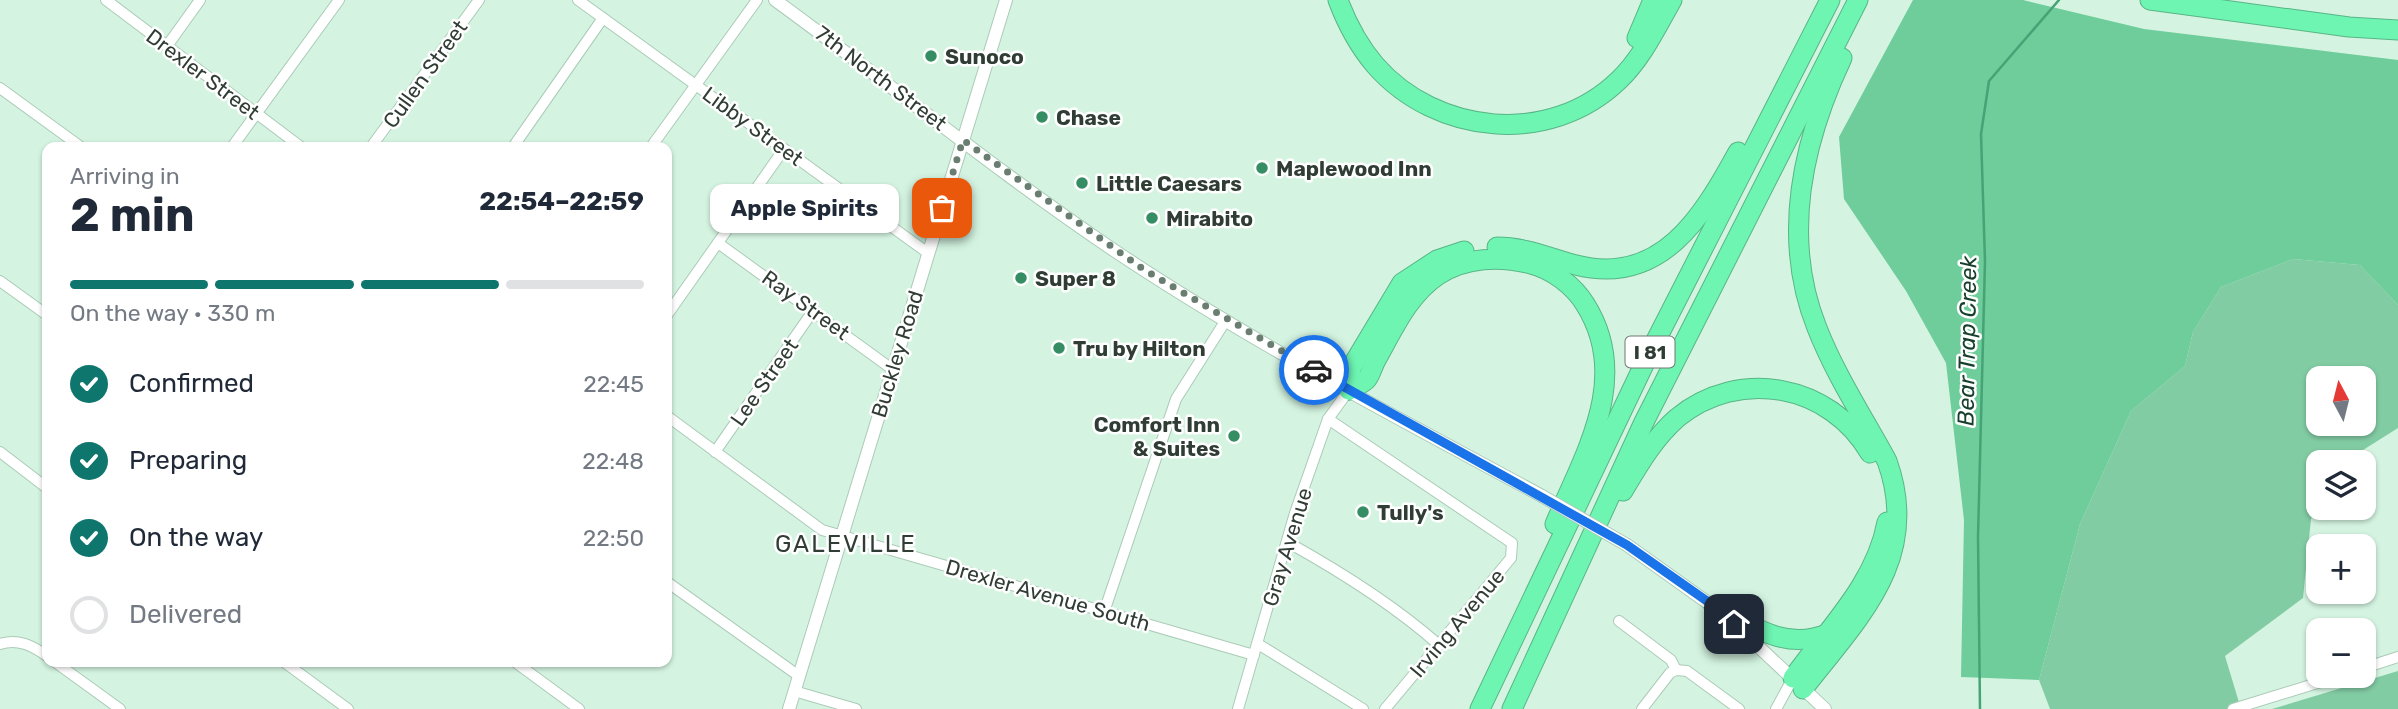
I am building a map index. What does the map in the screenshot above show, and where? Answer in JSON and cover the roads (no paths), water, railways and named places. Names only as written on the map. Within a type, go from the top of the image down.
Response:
[{"type":"highway","points":[[1338,0],[1360,47],[1376,67],[1418,100],[1462,120],[1516,125],[1548,121],[1575,110],[1618,82],[1636,62],[1672,0]]},
{"type":"highway","points":[[1351,0],[1370,40],[1405,78],[1448,103],[1469,110],[1516,114],[1542,110],[1569,101],[1593,87],[1632,48],[1653,0]]},
{"type":"highway","points":[[1349,390],[1351,368],[1397,290],[1420,269],[1437,260],[1482,247],[1511,247],[1576,265],[1616,268],[1653,258],[1674,245],[1697,221],[1811,21],[1828,0]]},
{"type":"highway","name":"I 81","points":[[1479,709],[1648,356],[1828,0]]},
{"type":"highway","name":"I 81","points":[[1512,709],[1644,422],[1858,0]]},
{"type":"highway","points":[[1798,683],[1877,590],[1894,555],[1899,527],[1894,481],[1887,461],[1817,328],[1799,264],[1797,215],[1812,136],[1866,0]]},
{"type":"highway","points":[[2150,0],[2349,27],[2398,30]]},
{"type":"highway","points":[[1349,390],[1367,379],[1406,307],[1422,289],[1454,266],[1481,260],[1503,258],[1534,265],[1552,274],[1580,295],[1602,337],[1607,372],[1599,417],[1479,709]]},
{"type":"highway","points":[[1575,570],[1657,440],[1677,419],[1718,394],[1742,389],[1785,390],[1821,403],[1839,415],[1862,438],[1878,466],[1886,499],[1883,543],[1873,567],[1827,634],[1798,683]]},
{"type":"highway","points":[[1714,606],[1786,640],[1814,639],[1827,634]]},
{"type":"street","name":"Drexler Street","points":[[106,0],[294,142]]},
{"type":"street","points":[[167,46],[200,0]]},
{"type":"street","points":[[236,142],[339,0]]},
{"type":"street","name":"Cullen Street","points":[[375,142],[479,0]]},
{"type":"street","name":"Libby Street","points":[[579,0],[928,253]]},
{"type":"street","points":[[656,142],[757,0]]},
{"type":"street","name":"7th North Street","points":[[775,0],[1112,249],[1226,320],[1627,545],[1714,606],[1825,709]]},
{"type":"street","name":"Buckley Road","points":[[789,709],[1006,0]]},
{"type":"street","points":[[516,142],[603,18]]},
{"type":"street","points":[[0,88],[73,142]]},
{"type":"street","points":[[672,308],[784,149]]},
{"type":"street","name":"Ray Street","points":[[718,243],[892,369]]},
{"type":"street","points":[[0,281],[42,312]]},
{"type":"street","name":"Lee Street","points":[[715,452],[813,311]]},
{"type":"street","points":[[1104,612],[1172,408],[1226,320]]},
{"type":"street","name":"Gray Avenue","points":[[1238,709],[1289,543],[1295,513],[1328,419],[1349,390]]},
{"type":"street","name":"Irving Avenue","points":[[1328,419],[1512,543],[1511,558],[1385,709]]},
{"type":"street","points":[[672,420],[822,530],[841,536]]},
{"type":"street","points":[[0,452],[42,484]]},
{"type":"street","name":"Drexler Avenue South","points":[[841,536],[1104,612],[1256,649],[1363,709]]},
{"type":"street","points":[[1289,543],[1321,560],[1408,620],[1438,645]]},
{"type":"street","points":[[672,586],[799,676]]},
{"type":"street","points":[[1619,621],[1671,660],[1676,670]]},
{"type":"street","points":[[0,644],[9,640],[25,643],[42,653]]},
{"type":"street","points":[[2376,664],[2398,657]]},
{"type":"street","points":[[62,667],[120,709]]},
{"type":"street","points":[[291,667],[348,709]]},
{"type":"street","points":[[522,667],[579,709]]},
{"type":"street","points":[[1642,709],[1670,673],[1676,670],[1687,671],[1739,709]]},
{"type":"street","points":[[1779,705],[1798,683]]},
{"type":"street","points":[[2233,709],[2306,686]]},
{"type":"street","points":[[794,691],[856,709]]},
{"type":"waterway","name":"Bear Trap Creek","points":[[1980,709],[1978,537],[1985,261],[1981,134],[1989,81],[2059,0]]},
{"type":"place","name":"Sunoco","points":[[931,56]]},
{"type":"place","name":"Chase","points":[[1042,117]]},
{"type":"place","name":"Maplewood Inn","points":[[1262,168]]},
{"type":"place","name":"Little Caesars","points":[[1082,183]]},
{"type":"place","name":"Apple Spirits","points":[[942,208]]},
{"type":"place","name":"Mirabito","points":[[1152,218]]},
{"type":"place","name":"Super 8","points":[[1021,278]]},
{"type":"place","name":"Tru by Hilton","points":[[1059,348]]},
{"type":"place","name":"Comfort Inn & Suites","points":[[1234,436]]},
{"type":"place","name":"Tully's","points":[[1363,512]]},
{"type":"district","name":"GALEVILLE","points":[[846,544]]}]
